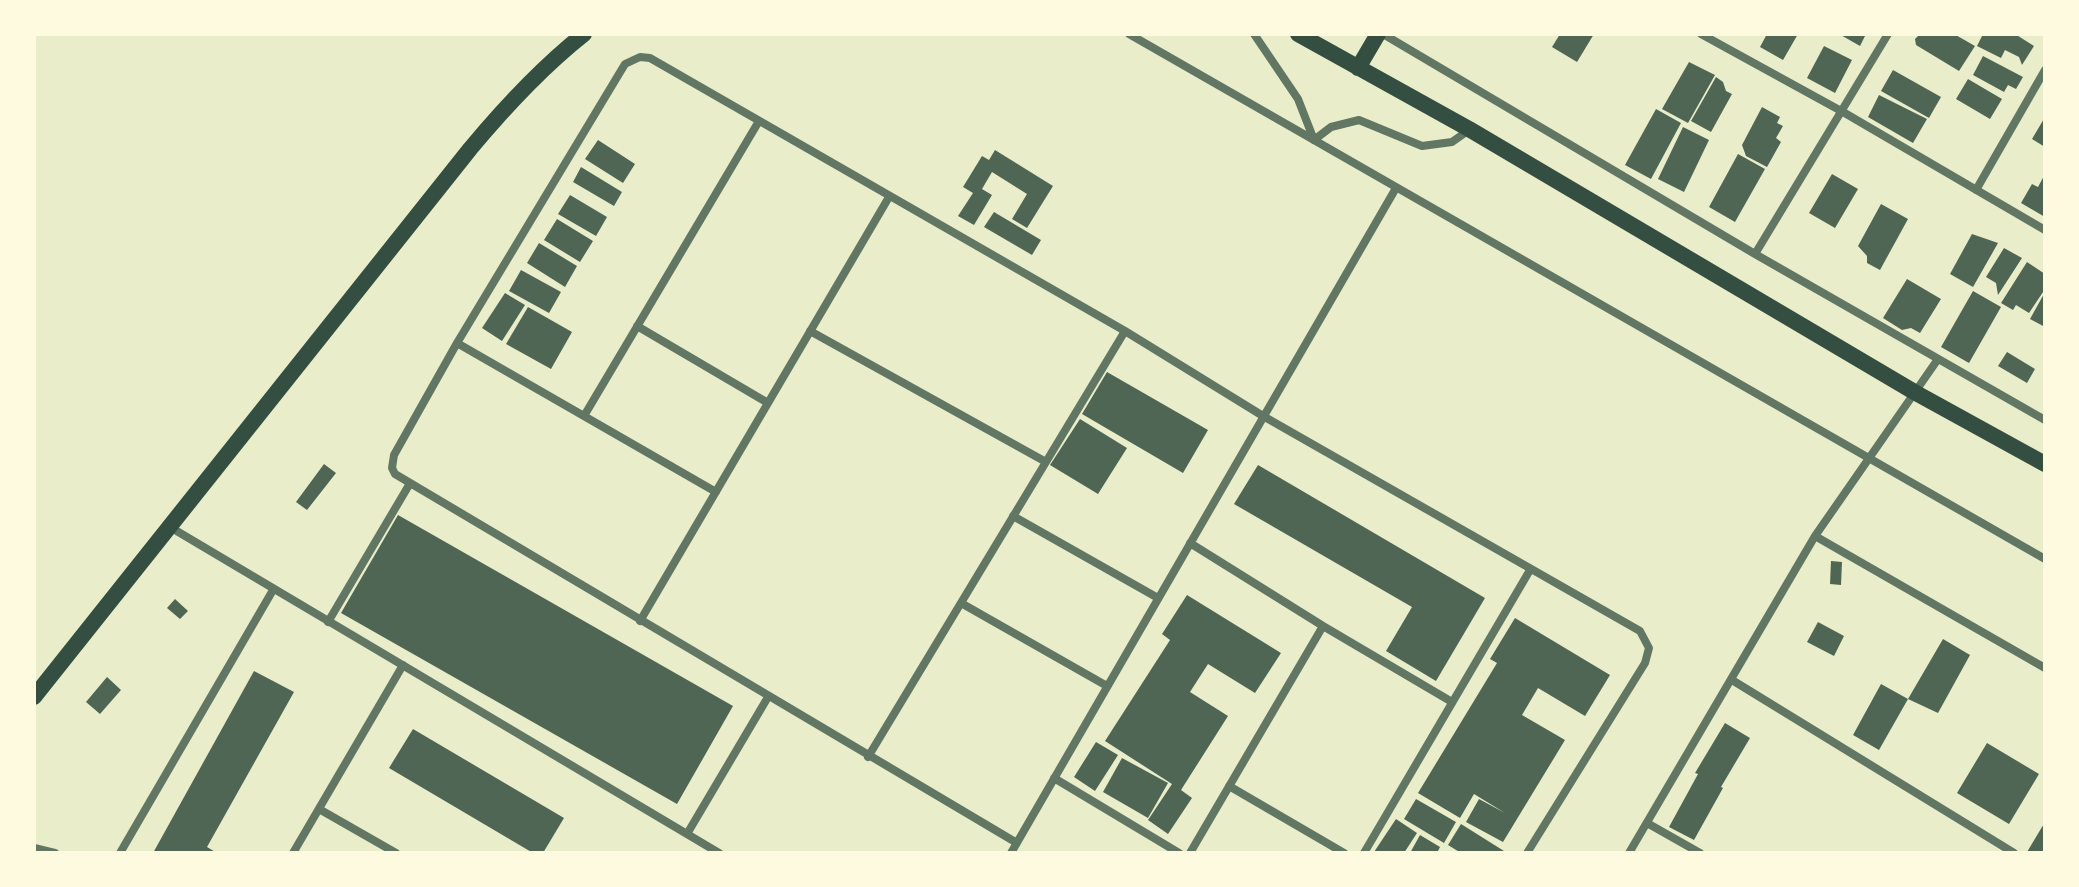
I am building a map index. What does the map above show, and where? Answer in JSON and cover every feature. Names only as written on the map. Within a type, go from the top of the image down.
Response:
[{"type":"main road","points":[[34,697],[470,149],[508,104],[553,59],[584,34]]},
{"type":"main road","points":[[1298,34],[1469,129],[1916,393],[2045,464]]},
{"type":"main road","points":[[1358,68],[1381,34]]},
{"type":"street","points":[[1129,34],[2045,559]]},
{"type":"street","points":[[1254,34],[1298,99],[1314,140]]},
{"type":"street","points":[[1381,34],[2045,420]]},
{"type":"street","points":[[1701,34],[1843,112],[2045,230]]},
{"type":"street","points":[[1755,254],[1888,34]]},
{"type":"street","points":[[1017,843],[409,485],[392,468],[394,455],[457,343],[629,61],[640,57],[650,58],[1125,331],[1263,416],[1640,631],[1649,648],[1645,663],[1527,853]]},
{"type":"street","points":[[1976,190],[2045,70]]},
{"type":"street","points":[[1314,140],[1331,127],[1359,120],[1422,146],[1452,142],[1469,129]]},
{"type":"street","points":[[584,416],[759,121]]},
{"type":"street","points":[[1011,853],[1396,188]]},
{"type":"street","points":[[640,621],[889,197]]},
{"type":"street","points":[[637,326],[768,403]]},
{"type":"street","points":[[810,331],[1046,462]]},
{"type":"street","points":[[868,757],[1125,331]]},
{"type":"street","points":[[457,343],[716,492]]},
{"type":"street","points":[[1629,853],[1815,536],[1938,359]]},
{"type":"street","points":[[328,622],[409,485]]},
{"type":"street","points":[[1013,516],[1158,598]]},
{"type":"street","points":[[170,527],[719,853]]},
{"type":"street","points":[[1815,536],[2045,668]]},
{"type":"street","points":[[1190,543],[1452,702]]},
{"type":"street","points":[[1364,853],[1530,570]]},
{"type":"street","points":[[120,853],[273,590]]},
{"type":"street","points":[[961,603],[1107,686]]},
{"type":"street","points":[[1190,853],[1323,626]]},
{"type":"street","points":[[293,853],[403,665]]},
{"type":"street","points":[[1732,680],[2012,852]]},
{"type":"street","points":[[687,834],[768,697]]},
{"type":"street","points":[[1054,778],[1179,853]]},
{"type":"street","points":[[1229,786],[1344,853]]},
{"type":"street","points":[[319,809],[396,853]]},
{"type":"street","points":[[1647,823],[1700,853]]},
{"type":"street","points":[[34,848],[55,853]]},
{"type":"building","points":[[1560,34],[1594,34],[1577,62],[1552,47]]},
{"type":"building","points":[[1767,34],[1798,34],[1783,60],[1760,47]]},
{"type":"building","points":[[1839,34],[1866,34],[1860,46]]},
{"type":"building","points":[[1920,34],[1954,34],[1975,46],[1959,71],[1916,45],[1915,39]]},
{"type":"building","points":[[1983,34],[2015,34],[2034,46],[2022,65],[2019,57],[2005,50],[2001,58],[1977,46]]},
{"type":"building","points":[[1824,46],[1852,60],[1835,93],[1807,78]]},
{"type":"building","points":[[1983,56],[2023,77],[2016,89],[2008,85],[2004,92],[1973,75]]},
{"type":"building","points":[[1689,62],[1715,75],[1688,123],[1662,109]]},
{"type":"building","points":[[1893,70],[1941,97],[1929,118],[1881,91]]},
{"type":"building","points":[[1716,77],[1732,94],[1711,132],[1691,121]]},
{"type":"building","points":[[1968,79],[2002,99],[1990,119],[1956,99]]},
{"type":"building","points":[[1879,95],[1927,119],[1913,143],[1868,117]]},
{"type":"building","points":[[1762,107],[1780,117],[1777,123],[1783,126],[1776,138],[1781,142],[1767,167],[1746,156],[1742,145]]},
{"type":"building","points":[[1656,109],[1681,123],[1651,179],[1625,165]]},
{"type":"building","points":[[2045,117],[2045,147],[2032,139]]},
{"type":"building","points":[[1683,127],[1709,140],[1684,192],[1658,179]]},
{"type":"building","points":[[598,140],[635,164],[623,183],[585,159]]},
{"type":"building","points":[[995,150],[1053,186],[1027,228],[1012,219],[1027,194],[992,172],[982,189],[992,195],[974,225],[958,216],[973,193],[963,187],[982,156],[989,160]]},
{"type":"building","points":[[1738,154],[1765,169],[1735,222],[1709,207]]},
{"type":"building","points":[[581,167],[622,192],[614,206],[573,182]]},
{"type":"building","points":[[1832,174],[1858,189],[1835,228],[1809,213]]},
{"type":"building","points":[[2045,174],[2045,217],[2021,203],[2032,184],[2038,187]]},
{"type":"building","points":[[570,195],[607,217],[596,236],[558,214]]},
{"type":"building","points":[[1881,204],[1908,219],[1880,270],[1867,263],[1867,256],[1858,246]]},
{"type":"building","points":[[994,212],[1041,240],[1032,255],[984,227]]},
{"type":"building","points":[[557,219],[593,241],[580,262],[544,240]]},
{"type":"building","points":[[1972,234],[1998,243],[1973,287],[1950,274]]},
{"type":"building","points":[[539,243],[577,266],[565,287],[527,263]]},
{"type":"building","points":[[2004,248],[2022,258],[1998,295],[1996,283],[1986,277]]},
{"type":"building","points":[[2027,262],[2045,274],[2045,289],[2029,313],[2016,305],[2013,310],[2001,303]]},
{"type":"building","points":[[521,270],[561,292],[549,313],[509,291]]},
{"type":"building","points":[[1907,279],[1941,299],[1920,333],[1911,328],[1902,330],[1883,318]]},
{"type":"building","points":[[1973,291],[2001,307],[1969,363],[1941,347]]},
{"type":"building","points":[[2045,292],[2045,327],[2030,319]]},
{"type":"building","points":[[505,293],[525,305],[502,341],[482,328]]},
{"type":"building","points":[[528,307],[572,332],[551,369],[506,344]]},
{"type":"building","points":[[2007,352],[2035,369],[2027,383],[1998,366]]},
{"type":"building","points":[[1107,372],[1208,430],[1183,473],[1082,414]]},
{"type":"building","points":[[1080,419],[1127,448],[1098,494],[1050,465]]},
{"type":"building","points":[[324,464],[336,473],[307,510],[296,502]]},
{"type":"building","points":[[1258,465],[1485,598],[1436,681],[1386,651],[1412,607],[1234,504]]},
{"type":"building","points":[[398,515],[733,706],[677,804],[341,613]]},
{"type":"building","points":[[1831,561],[1842,562],[1841,585],[1830,584]]},
{"type":"building","points":[[1187,595],[1281,653],[1255,693],[1208,664],[1190,692],[1228,716],[1181,790],[1192,798],[1168,834],[1148,820],[1172,784],[1105,741],[1170,640],[1162,634]]},
{"type":"building","points":[[175,599],[188,611],[180,619],[167,608]]},
{"type":"building","points":[[1515,618],[1610,675],[1585,716],[1538,688],[1522,715],[1565,740],[1503,842],[1466,822],[1479,799],[1505,813],[1474,794],[1460,818],[1418,793],[1497,663],[1490,659]]},
{"type":"building","points":[[1818,622],[1844,636],[1834,656],[1807,642]]},
{"type":"building","points":[[1943,639],[1970,655],[1938,713],[1908,699]]},
{"type":"building","points":[[254,671],[294,692],[207,847],[217,853],[153,853]]},
{"type":"building","points":[[107,677],[121,690],[100,714],[86,702]]},
{"type":"building","points":[[1881,684],[1908,699],[1879,750],[1853,735]]},
{"type":"building","points":[[1725,723],[1750,738],[1694,840],[1669,827],[1698,774],[1695,773]]},
{"type":"building","points":[[413,729],[564,818],[543,853],[533,853],[389,768]]},
{"type":"building","points":[[1096,742],[1118,755],[1095,791],[1074,777]]},
{"type":"building","points":[[1987,743],[2039,774],[2009,824],[1957,793]]},
{"type":"building","points":[[1122,758],[1168,783],[1148,818],[1103,792]]},
{"type":"building","points":[[1416,799],[1456,822],[1444,843],[1404,819]]},
{"type":"building","points":[[1396,819],[1417,833],[1404,853],[1374,852]]},
{"type":"building","points":[[2045,822],[2045,853],[2027,852]]},
{"type":"building","points":[[1461,824],[1503,853],[1461,853],[1448,845]]},
{"type":"building","points":[[1420,835],[1440,847],[1437,853],[1410,853]]}]
